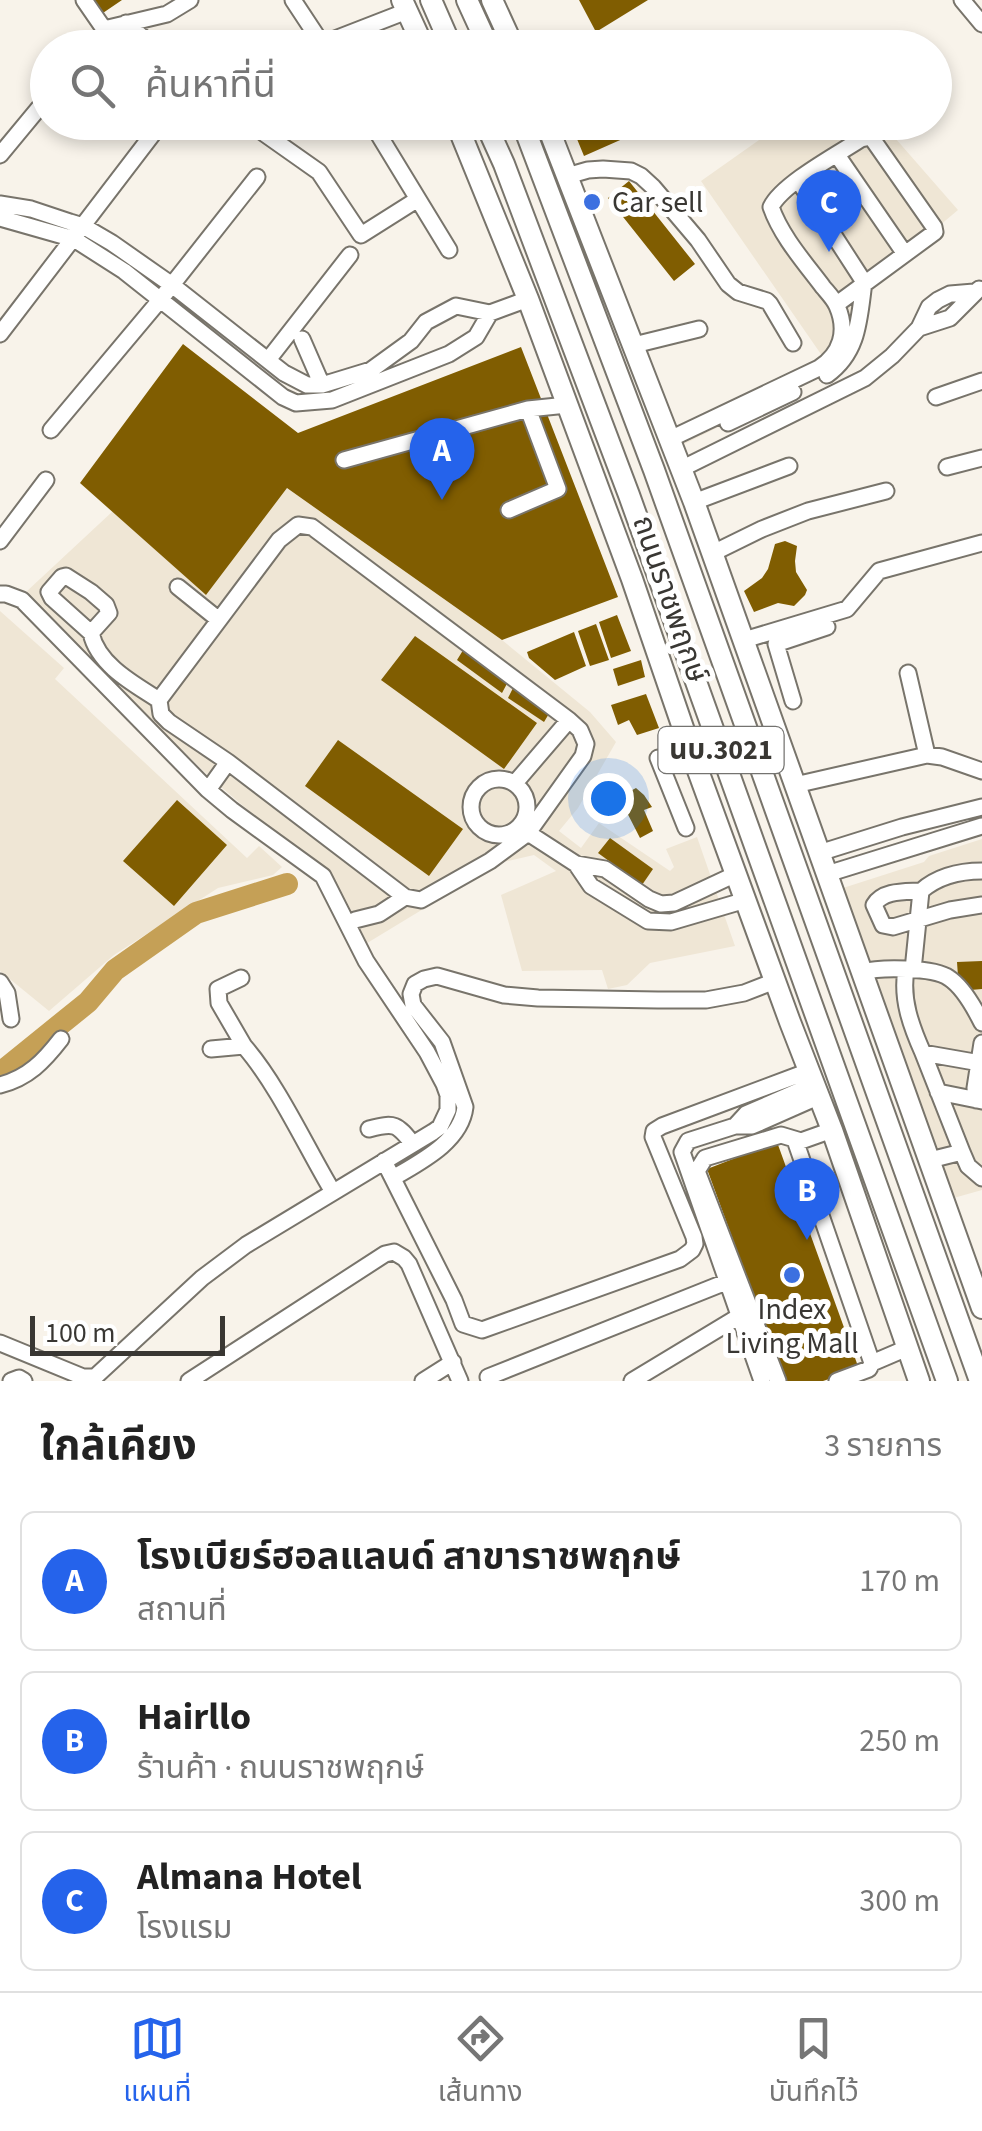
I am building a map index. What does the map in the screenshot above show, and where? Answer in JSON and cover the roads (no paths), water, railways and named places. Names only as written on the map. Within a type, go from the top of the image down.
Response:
[{"type":"main road","points":[[431,0],[444,30]]},
{"type":"main road","points":[[466,0],[480,30]]},
{"type":"main road","points":[[492,0],[506,30]]},
{"type":"main road","points":[[404,6],[415,30]]},
{"type":"main road","name":"ถนนราชพฤกษ์","points":[[463,140],[528,299],[626,562],[919,1381]]},
{"type":"main road","points":[[486,140],[504,164]]},
{"type":"main road","name":"ถนนราชพฤกษ์","points":[[494,140],[630,495],[947,1381]]},
{"type":"main road","name":"ถนนราชพฤกษ์","points":[[531,140],[654,470],[980,1381]]},
{"type":"main road","points":[[535,140],[585,224]]},
{"type":"main road","name":"ถนนราชพฤกษ์","points":[[553,140],[694,502],[819,853],[832,873],[862,972],[982,1307]]},
{"type":"main road","points":[[791,944],[794,982],[817,1074],[816,1088]]},
{"type":"street","points":[[84,0],[104,29],[167,14],[190,0]]},
{"type":"street","points":[[293,0],[313,30]]},
{"type":"street","points":[[962,0],[980,17]]},
{"type":"street","points":[[355,30],[404,6]]},
{"type":"street","points":[[126,23],[134,30]]},
{"type":"street","points":[[0,155],[30,119]]},
{"type":"street","points":[[0,334],[148,140]]},
{"type":"street","points":[[274,140],[319,172],[361,235],[418,200]]},
{"type":"street","points":[[382,140],[449,250]]},
{"type":"street","points":[[781,392],[830,360],[841,344],[843,332],[837,304],[770,207],[775,198],[798,180],[860,140]]},
{"type":"street","points":[[837,304],[933,234],[934,227],[873,140]]},
{"type":"street","points":[[837,155],[905,254]]},
{"type":"street","points":[[567,176],[603,169],[641,176],[698,240],[733,289],[770,304],[793,343]]},
{"type":"street","points":[[52,430],[258,176]]},
{"type":"street","points":[[671,442],[831,372],[846,359],[853,345],[864,282],[798,180]]},
{"type":"street","points":[[0,204],[31,210],[133,256],[307,386],[322,386],[371,370],[411,341],[426,322],[456,306],[490,313],[528,299]]},
{"type":"street","points":[[0,218],[78,233],[296,403],[332,400],[449,354],[476,337],[490,313]]},
{"type":"street","points":[[262,379],[350,255]]},
{"type":"street","points":[[681,468],[865,378],[919,328],[950,318],[961,310],[978,289]]},
{"type":"street","points":[[634,345],[698,329]]},
{"type":"street","points":[[302,339],[322,386]]},
{"type":"street","points":[[936,396],[982,381]]},
{"type":"street","points":[[344,460],[528,409],[567,405]]},
{"type":"street","points":[[509,510],[558,489],[528,409]]},
{"type":"street","points":[[947,468],[982,458]]},
{"type":"street","points":[[694,502],[789,466]]},
{"type":"street","points":[[0,541],[46,480]]},
{"type":"street","points":[[713,554],[808,511],[886,491]]},
{"type":"street","points":[[304,525],[312,527],[568,720],[585,737],[586,750],[524,830],[490,861],[422,900],[405,896],[169,722],[161,714],[160,700],[279,540],[289,530],[304,525]]},
{"type":"street","points":[[744,640],[847,609],[879,571],[982,542]]},
{"type":"street","points":[[178,587],[220,620]]},
{"type":"street","points":[[0,594],[22,600],[208,790],[322,876],[378,979],[420,1016],[442,1042],[465,1107],[464,1115],[449,1139],[393,1178]]},
{"type":"street","points":[[793,701],[776,644],[827,627]]},
{"type":"street","points":[[91,633],[94,647],[113,667],[160,700]]},
{"type":"street","points":[[908,673],[927,755]]},
{"type":"street","points":[[762,692],[788,682]]},
{"type":"street","points":[[515,783],[568,720]]},
{"type":"street","points":[[795,785],[927,755],[982,771]]},
{"type":"street","points":[[658,758],[686,828]]},
{"type":"street","points":[[208,790],[228,762]]},
{"type":"street","points":[[524,830],[527,799],[515,783],[500,778],[484,782],[473,794],[470,810],[476,825],[489,834],[524,830],[576,864],[591,886],[648,921],[672,922],[746,900]]},
{"type":"street","points":[[677,806],[707,794]]},
{"type":"street","points":[[819,853],[982,807]]},
{"type":"street","points":[[918,824],[923,845]]},
{"type":"street","points":[[832,873],[982,826]]},
{"type":"street","points":[[576,864],[604,869],[661,904],[736,874]]},
{"type":"street","points":[[982,870],[940,878],[920,891],[883,896],[874,904],[888,928],[982,905]]},
{"type":"street","points":[[920,891],[909,970],[903,983],[908,1013],[968,1166],[982,1178]]},
{"type":"street","points":[[355,920],[379,914],[405,896]]},
{"type":"street","points":[[862,972],[909,970],[951,979],[982,1024]]},
{"type":"street","points":[[0,1343],[83,1378],[95,1377],[202,1278],[246,1245],[440,1127],[449,1104],[444,1084],[406,1005],[415,984],[424,979],[436,976],[504,995],[538,998],[706,1000],[775,981]]},
{"type":"street","points":[[241,978],[218,989],[219,1003],[332,1192]]},
{"type":"street","points":[[0,982],[7,993],[11,1020]]},
{"type":"street","points":[[0,1085],[31,1072],[46,1060],[61,1039]]},
{"type":"street","points":[[979,1100],[976,1088],[982,1042]]},
{"type":"street","points":[[211,1049],[244,1046]]},
{"type":"street","points":[[922,1053],[980,1063]]},
{"type":"street","points":[[762,1381],[682,1152],[688,1142],[734,1126],[752,1126],[816,1088]]},
{"type":"street","points":[[384,1161],[454,1300],[462,1324],[482,1330],[680,1259],[692,1250],[694,1236],[653,1137],[654,1130],[816,1088]]},
{"type":"street","points":[[938,1092],[979,1100]]},
{"type":"street","points":[[948,1116],[979,1100]]},
{"type":"street","points":[[370,1129],[394,1125],[413,1144]]},
{"type":"street","points":[[778,1381],[698,1171],[705,1158],[724,1152],[781,1135],[805,1140],[832,1130]]},
{"type":"street","points":[[795,1140],[872,1362],[869,1369],[837,1381]]},
{"type":"street","points":[[930,1160],[962,1152]]},
{"type":"street","points":[[188,1381],[385,1254],[394,1252],[409,1264],[460,1381]]},
{"type":"street","points":[[488,1376],[726,1282]]},
{"type":"street","points":[[632,1381],[738,1317]]},
{"type":"street","points":[[872,1362],[907,1348]]},
{"type":"street","points":[[423,1381],[453,1362]]},
{"type":"street","points":[[10,1381],[24,1381]]},
{"type":"waterway","points":[[0,1070],[88,1002],[115,970],[196,913],[287,884]]},
{"type":"place","name":"Car sell","points":[[592,202]]},
{"type":"place","name":"Almana Hotel","points":[[829,252]]},
{"type":"place","name":"โรงเบียร์ฮอลแลนด์ สาขาราชพฤกษ์","points":[[442,500]]},
{"type":"place","name":"Hairllo","points":[[807,1240]]},
{"type":"place","name":"Index Living Mall","points":[[792,1275]]}]
